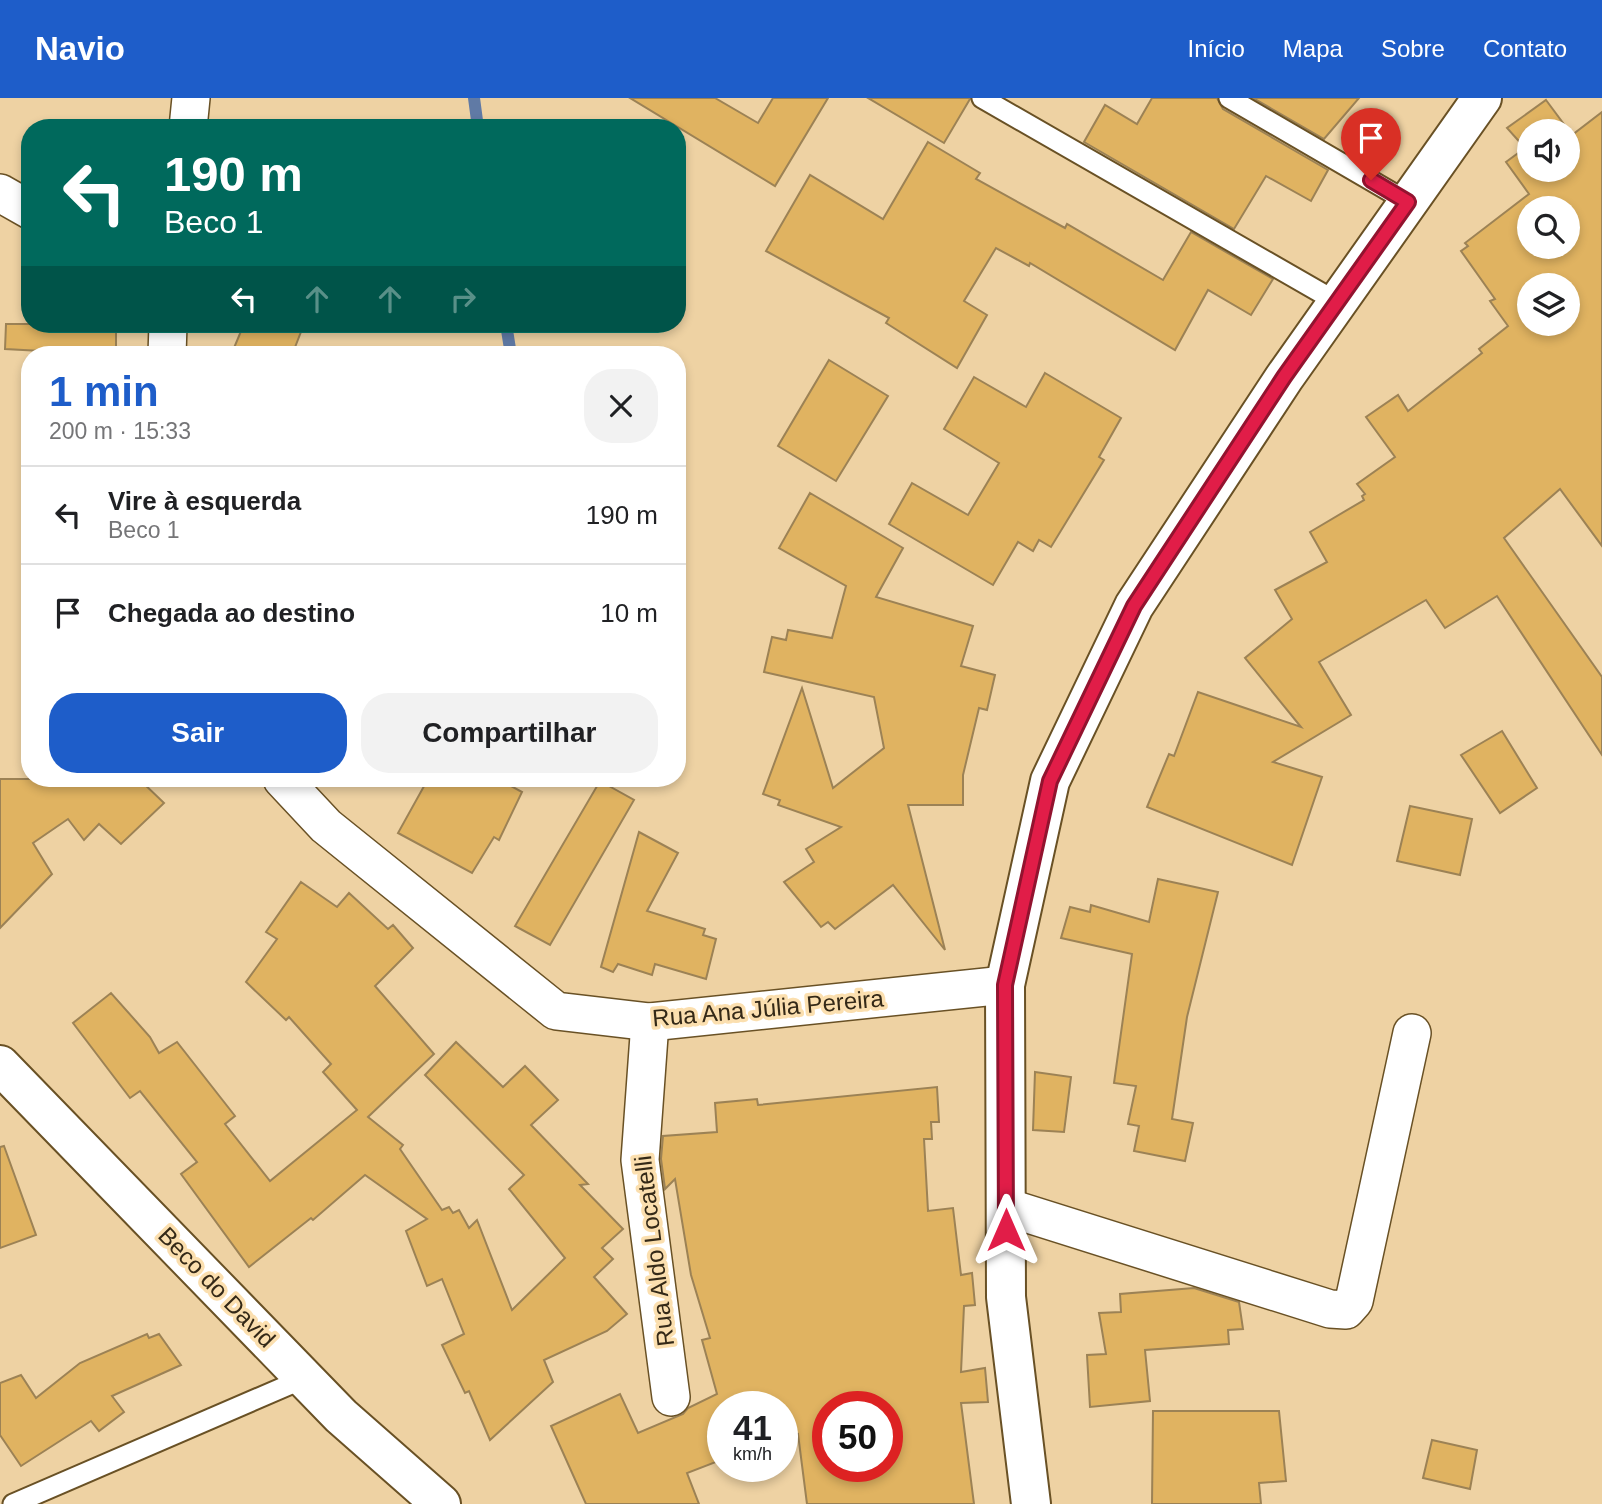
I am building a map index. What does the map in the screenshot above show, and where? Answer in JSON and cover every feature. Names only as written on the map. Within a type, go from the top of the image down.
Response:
[{"type":"main road","points":[[1031,1504],[1006,1297],[1005,985],[1050,781],[1134,606],[1337,302],[1482,98]]},
{"type":"main road","name":"Beco do David","points":[[0,1065],[341,1416],[441,1504]]},
{"type":"street","points":[[189,119],[191,98]]},
{"type":"street","points":[[0,193],[21,205]]},
{"type":"street","name":"Rua Ana Júlia Pereira","points":[[289,787],[326,826],[556,1011],[650,1021],[1005,985]]},
{"type":"street","name":"Rua Aldo Locatelli","points":[[650,1021],[640,1160],[671,1397]]},
{"type":"street","points":[[1006,1207],[1330,1309],[1346,1310],[1354,1301],[1412,1033]]},
{"type":"lane","points":[[982,98],[1337,302]]},
{"type":"lane","points":[[1229,98],[1408,202]]},
{"type":"lane","points":[[13,1504],[305,1378]]},
{"type":"building","points":[[630,98],[715,98],[758,123],[773,98],[828,98],[775,186],[686,132],[686,119],[665,119]]},
{"type":"building","points":[[868,98],[970,98],[970,99],[944,143]]},
{"type":"building","points":[[1152,98],[1217,98],[1223,109],[1328,170],[1311,201],[1266,176],[1234,229],[1084,142],[1105,105],[1137,124]]},
{"type":"building","points":[[1253,98],[1359,98],[1324,139]]},
{"type":"building","points":[[1546,100],[1560,119],[1520,119]]},
{"type":"building","points":[[1602,112],[1602,546],[1560,489],[1504,538],[1602,677],[1602,755],[1497,596],[1445,628],[1426,600],[1319,662],[1351,715],[1273,762],[1322,777],[1292,865],[1147,807],[1169,754],[1174,756],[1198,692],[1301,727],[1245,658],[1292,619],[1275,590],[1327,562],[1310,532],[1364,500],[1362,496],[1365,494],[1357,484],[1395,457],[1366,417],[1398,395],[1408,411],[1482,353],[1479,349],[1508,326],[1490,301],[1495,299],[1461,251],[1468,246],[1465,243],[1517,203],[1517,259],[1580,259],[1580,196],[1526,196],[1529,194],[1520,182],[1580,182],[1580,129]]},
{"type":"building","points":[[1517,121],[1517,139],[1507,128]]},
{"type":"building","points":[[928,142],[980,173],[976,179],[1065,228],[1067,224],[1163,280],[1191,232],[1273,279],[1251,315],[1208,290],[1175,350],[1030,263],[1029,266],[996,248],[964,301],[987,315],[957,368],[886,323],[889,318],[766,251],[810,175],[883,219]]},
{"type":"building","points":[[1517,154],[1517,177],[1506,162]]},
{"type":"building","points":[[6,324],[21,324],[21,333],[116,333],[116,346],[21,346],[21,350],[5,349]]},
{"type":"building","points":[[240,333],[301,333],[295,346],[235,346]]},
{"type":"building","points":[[829,360],[888,396],[836,481],[778,446]]},
{"type":"building","points":[[1045,373],[1121,418],[1099,457],[1104,460],[1051,547],[1039,540],[1033,551],[1018,542],[993,585],[889,524],[912,483],[968,515],[999,463],[944,429],[974,377],[1026,407]]},
{"type":"building","points":[[810,493],[903,548],[876,597],[973,626],[961,666],[995,675],[987,710],[979,708],[963,775],[963,805],[908,805],[945,950],[893,885],[835,929],[828,922],[821,927],[784,882],[814,862],[806,849],[841,827],[778,805],[780,800],[763,794],[802,688],[833,788],[884,748],[874,697],[764,672],[772,637],[786,640],[788,630],[832,638],[846,586],[779,548]]},
{"type":"building","points":[[1502,731],[1537,788],[1500,813],[1461,755]]},
{"type":"building","points":[[0,779],[21,779],[21,787],[147,787],[164,803],[121,844],[99,824],[84,840],[68,819],[33,843],[52,874],[0,928]]},
{"type":"building","points":[[424,787],[513,787],[522,792],[499,840],[494,837],[472,873],[398,833]]},
{"type":"building","points":[[596,787],[611,787],[634,800],[550,945],[515,926]]},
{"type":"building","points":[[1410,806],[1472,819],[1460,875],[1397,861]]},
{"type":"building","points":[[639,832],[678,853],[647,911],[705,929],[703,935],[716,939],[706,979],[655,964],[652,975],[618,964],[613,972],[601,967]]},
{"type":"building","points":[[1158,879],[1218,892],[1187,1017],[1172,1119],[1193,1123],[1185,1161],[1134,1151],[1139,1126],[1128,1124],[1136,1086],[1114,1083],[1132,954],[1061,938],[1070,907],[1090,912],[1091,905],[1149,922]]},
{"type":"building","points":[[301,882],[337,907],[349,893],[388,929],[393,925],[413,948],[375,986],[434,1054],[368,1117],[403,1145],[400,1149],[442,1210],[449,1207],[453,1213],[459,1210],[469,1228],[477,1220],[512,1310],[565,1258],[509,1189],[524,1175],[425,1075],[456,1042],[503,1087],[525,1066],[558,1100],[531,1125],[588,1184],[580,1185],[623,1229],[602,1248],[613,1259],[594,1277],[627,1314],[607,1331],[544,1360],[553,1382],[490,1440],[469,1391],[465,1393],[442,1345],[464,1334],[442,1279],[427,1286],[406,1231],[427,1219],[365,1175],[313,1220],[311,1218],[249,1267],[181,1174],[197,1162],[140,1091],[130,1098],[73,1023],[111,993],[150,1037],[159,1053],[177,1042],[235,1116],[225,1124],[270,1181],[357,1110],[323,1072],[331,1064],[289,1017],[286,1020],[246,982],[277,939],[266,932]]},
{"type":"building","points":[[1035,1072],[1071,1077],[1064,1132],[1033,1130]]},
{"type":"building","points":[[937,1087],[939,1122],[931,1122],[932,1139],[924,1139],[928,1211],[953,1208],[961,1275],[972,1273],[975,1305],[964,1306],[961,1372],[985,1368],[988,1402],[961,1403],[974,1504],[807,1504],[798,1434],[798,1391],[716,1391],[702,1340],[710,1338],[691,1275],[675,1179],[665,1189],[661,1159],[663,1136],[717,1132],[715,1103],[757,1099],[758,1105]]},
{"type":"building","points":[[4,1146],[36,1235],[0,1248],[0,1147]]},
{"type":"building","points":[[1194,1288],[1239,1302],[1243,1329],[1228,1330],[1229,1344],[1145,1350],[1150,1401],[1090,1407],[1087,1355],[1106,1354],[1099,1313],[1121,1312],[1120,1294]]},
{"type":"building","points":[[147,1334],[149,1338],[159,1334],[181,1365],[112,1396],[124,1412],[99,1431],[91,1421],[21,1466],[0,1435],[0,1383],[21,1375],[36,1398],[80,1363]]},
{"type":"building","points":[[620,1394],[638,1433],[683,1414],[688,1408],[707,1399],[707,1465],[687,1473],[699,1504],[586,1504],[551,1426]]},
{"type":"building","points":[[1153,1411],[1279,1411],[1286,1481],[1259,1483],[1261,1504],[1152,1504]]},
{"type":"building","points":[[1432,1440],[1477,1450],[1470,1489],[1423,1478]]},
{"type":"waterway","points":[[474,98],[477,119]]},
{"type":"waterway","points":[[507,333],[510,346]]},
{"type":"route","points":[[1006,1230],[1005,985],[1050,781],[1134,606],[1284,377],[1408,202],[1371,180]]}]
